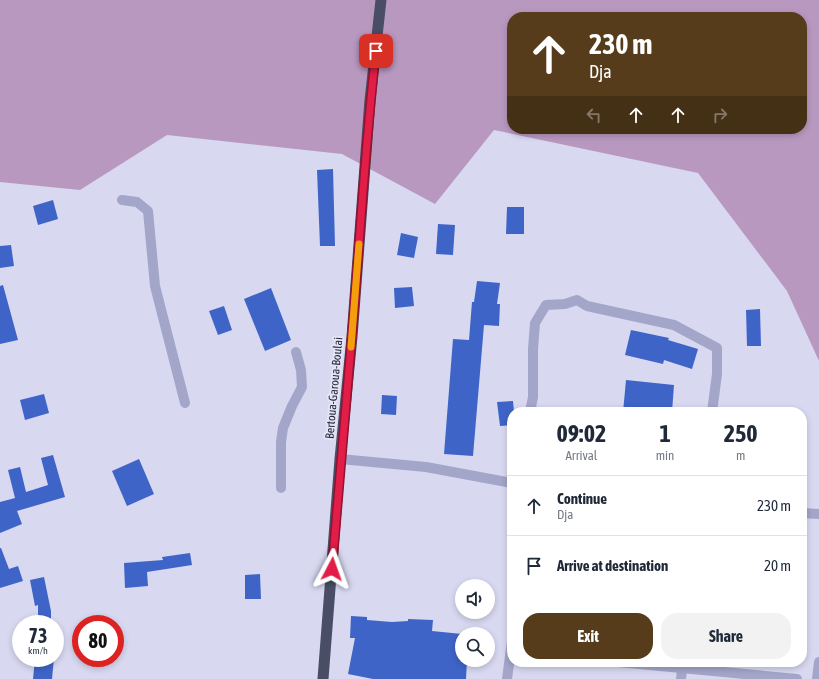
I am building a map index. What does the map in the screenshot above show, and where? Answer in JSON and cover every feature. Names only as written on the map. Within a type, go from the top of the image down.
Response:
[{"type":"highway","name":"Bertoua-Garoua-Boulai","points":[[323,679],[340,459],[352,337],[370,100],[381,0]]},
{"type":"street","points":[[122,200],[137,202],[148,211],[154,286],[186,403]]},
{"type":"street","points":[[531,407],[533,397],[532,349],[535,323],[546,305],[565,304],[577,300],[587,306],[674,325],[717,348],[717,374],[713,407]]},
{"type":"street","points":[[281,488],[281,442],[283,428],[292,406],[302,388],[301,370],[296,352]]},
{"type":"street","points":[[340,459],[426,467],[507,482]]},
{"type":"street","points":[[807,513],[819,514]]},
{"type":"street","points":[[817,679],[819,662]]},
{"type":"street","points":[[507,679],[509,667]]},
{"type":"street","points":[[658,667],[797,679]]},
{"type":"shaded area","points":[[0,0],[819,0],[819,361],[787,291],[698,173],[513,134],[807,134],[807,12],[507,12],[507,133],[494,130],[435,204],[342,154],[167,135],[80,190],[0,182]]},
{"type":"building","points":[[333,169],[335,246],[320,246],[317,170]]},
{"type":"building","points":[[53,200],[58,219],[38,225],[33,206]]},
{"type":"building","points":[[507,207],[524,207],[524,234],[506,234]]},
{"type":"building","points":[[438,224],[455,225],[453,255],[436,254]]},
{"type":"building","points":[[401,233],[418,237],[414,258],[397,255]]},
{"type":"building","points":[[11,245],[14,266],[0,268],[0,246]]},
{"type":"building","points":[[477,281],[500,283],[497,304],[500,304],[499,326],[484,325],[473,456],[444,454],[453,339],[469,340],[472,302],[474,302]]},
{"type":"building","points":[[3,285],[18,340],[0,344],[0,286]]},
{"type":"building","points":[[412,287],[414,306],[395,308],[394,288]]},
{"type":"building","points":[[271,288],[291,340],[265,351],[244,299]]},
{"type":"building","points":[[224,306],[232,330],[218,335],[209,311]]},
{"type":"building","points":[[760,309],[761,346],[747,346],[746,310]]},
{"type":"building","points":[[631,330],[669,338],[668,340],[698,349],[692,369],[664,360],[663,364],[625,355]]},
{"type":"building","points":[[626,380],[674,385],[672,407],[623,407]]},
{"type":"building","points":[[44,394],[49,413],[25,420],[20,400]]},
{"type":"building","points":[[382,395],[397,396],[396,415],[381,414]]},
{"type":"building","points":[[513,401],[514,407],[507,407],[507,425],[500,426],[497,402]]},
{"type":"building","points":[[53,455],[65,497],[17,511],[22,524],[0,533],[0,502],[15,498],[8,470],[20,467],[26,492],[48,485],[41,458]]},
{"type":"building","points":[[139,459],[154,494],[127,506],[112,471]]},
{"type":"building","points":[[0,548],[9,569],[18,566],[23,581],[0,588]]},
{"type":"building","points":[[190,553],[192,565],[147,572],[148,586],[125,588],[124,563],[163,560],[162,557]]},
{"type":"building","points":[[260,574],[261,599],[245,599],[245,575]]},
{"type":"building","points":[[44,577],[51,615],[38,615],[38,605],[35,606],[30,580]]},
{"type":"building","points":[[351,616],[367,617],[367,620],[392,622],[408,621],[408,619],[433,620],[432,631],[455,633],[455,667],[467,667],[466,679],[373,679],[348,674],[355,638],[350,638]]},
{"type":"building","points":[[34,667],[53,667],[52,679],[33,679]]},
{"type":"slow traffic","points":[[351,347],[359,244]]},
{"type":"route","points":[[332,569],[340,459],[352,337],[368,142],[370,100],[376,51]]}]
